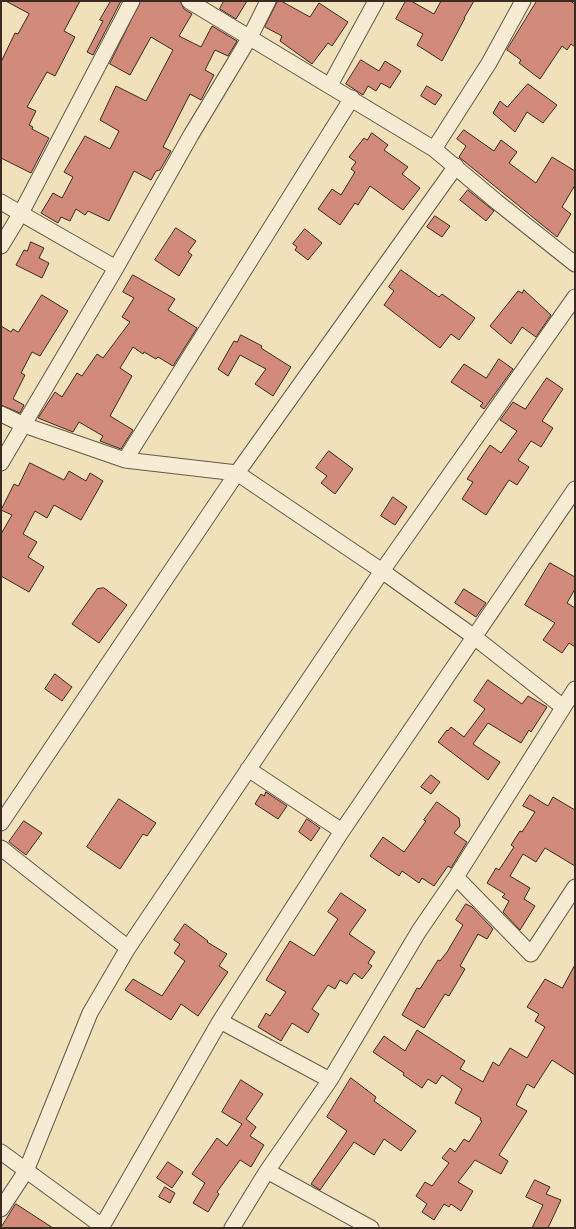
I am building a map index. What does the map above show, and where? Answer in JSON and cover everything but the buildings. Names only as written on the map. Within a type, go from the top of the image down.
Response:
[{"type":"street","points":[[1,246],[132,1]]},
{"type":"street","points":[[190,1],[434,149],[497,202],[573,258]]},
{"type":"street","points":[[1,463],[250,37],[268,1]]},
{"type":"street","points":[[330,85],[376,1]]},
{"type":"street","points":[[434,149],[489,63],[523,1]]},
{"type":"street","points":[[126,460],[352,98]]},
{"type":"street","points":[[1,823],[237,473],[456,166]]},
{"type":"street","points":[[1,202],[116,268]]},
{"type":"street","points":[[1,1209],[26,1171],[90,1014],[128,948],[382,572],[575,297]]},
{"type":"street","points":[[1,414],[24,426],[126,460],[237,473],[473,636],[563,708]]},
{"type":"street","points":[[1,1152],[101,1227],[220,1021],[342,831],[473,636],[575,489]]},
{"type":"street","points":[[232,1228],[267,1171],[330,1080],[419,931],[456,877],[575,689]]},
{"type":"street","points":[[248,769],[342,831]]},
{"type":"street","points":[[1,848],[128,948]]},
{"type":"street","points":[[456,877],[531,954],[575,887]]},
{"type":"street","points":[[220,1021],[330,1080]]},
{"type":"street","points":[[267,1171],[368,1227]]}]
